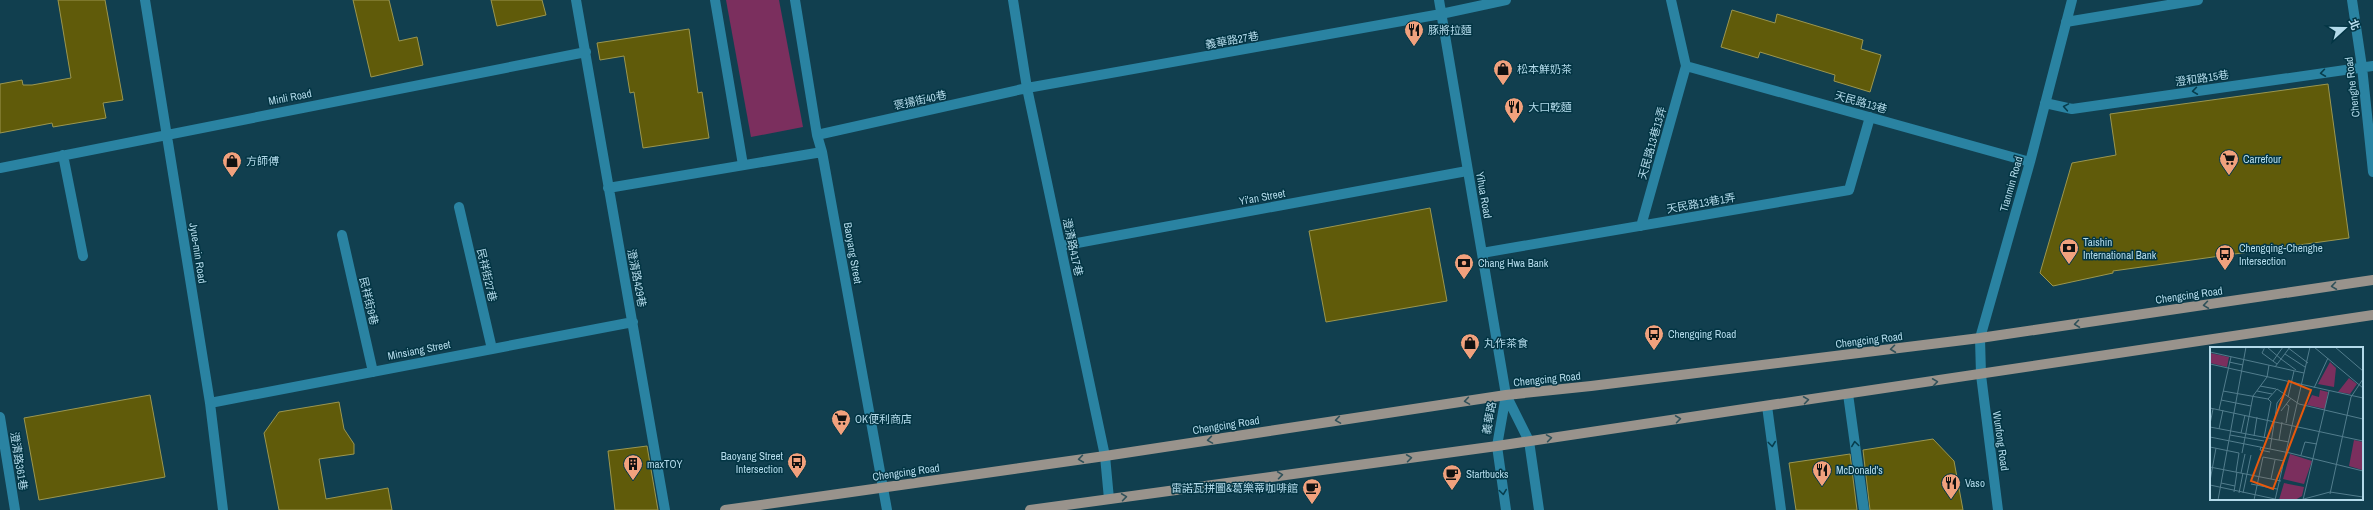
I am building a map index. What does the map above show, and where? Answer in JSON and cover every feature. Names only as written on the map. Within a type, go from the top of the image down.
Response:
[{"type":"main road","name":"Chengcing Road","points":[[725,510],[1105,456],[1506,395],[1980,338],[2373,280]]},
{"type":"main road","points":[[1030,510],[1497,446],[1981,375],[2373,315]]},
{"type":"street","name":"Jyue-min Road","points":[[145,0],[210,403],[223,510]]},
{"type":"street","name":"澄清路429巷","points":[[576,0],[665,510]]},
{"type":"street","points":[[716,0],[743,165]]},
{"type":"street","name":"Baoyang Street","points":[[795,0],[818,135],[887,510]]},
{"type":"street","name":"澄清路417巷","points":[[1013,0],[1027,88],[1105,456],[1109,499]]},
{"type":"street","name":"Yihua Road","points":[[1439,0],[1506,395]]},
{"type":"street","name":"義華路27巷","points":[[1027,88],[1441,14],[1506,0]]},
{"type":"street","points":[[1671,0],[1686,66]]},
{"type":"street","name":"Tianmin Road","points":[[1981,375],[1980,338],[2030,162],[2072,0]]},
{"type":"street","points":[[2066,22],[2198,0]]},
{"type":"street","name":"Chenghe Road","points":[[2352,0],[2362,68],[2373,172]]},
{"type":"street","name":"Minli Road","points":[[0,168],[586,52]]},
{"type":"street","name":"天民路13巷","points":[[1686,66],[2030,162]]},
{"type":"street","name":"天民路13巷13弄","points":[[1641,226],[1686,66]]},
{"type":"street","name":"澄和路15巷","points":[[2045,103],[2072,109],[2373,66]]},
{"type":"street","name":"褒揚街40巷","points":[[818,135],[1027,88]]},
{"type":"street","name":"天民路13巷1弄","points":[[1482,253],[1849,190],[1870,117]]},
{"type":"street","points":[[608,188],[822,152]]},
{"type":"street","points":[[63,155],[83,256]]},
{"type":"street","name":"Yi'an Street","points":[[1061,246],[1467,171]]},
{"type":"street","name":"民祥街27巷","points":[[459,207],[492,349]]},
{"type":"street","name":"民祥街9巷","points":[[342,235],[372,372]]},
{"type":"street","name":"Minsiang Street","points":[[210,403],[633,322]]},
{"type":"street","name":"Wunfong Road","points":[[1981,375],[1998,510]]},
{"type":"street","points":[[1848,394],[1864,510]]},
{"type":"street","points":[[1506,395],[1529,441],[1539,510]]},
{"type":"street","name":"義華路","points":[[1506,395],[1497,446],[1506,510]]},
{"type":"street","points":[[1767,406],[1781,510]]},
{"type":"street","name":"澄清路361巷","points":[[0,417],[15,510]]},
{"type":"shaded area","points":[[726,0],[779,0],[803,127],[751,137]]},
{"type":"building","points":[[58,0],[105,0],[123,100],[103,103],[106,118],[53,127],[52,123],[0,133],[0,84],[22,80],[23,85],[32,85],[71,78]]},
{"type":"building","points":[[353,0],[389,0],[399,41],[417,37],[423,65],[371,77]]},
{"type":"building","points":[[491,0],[542,0],[546,15],[497,26]]},
{"type":"building","points":[[1732,10],[1775,23],[1777,14],[1863,40],[1861,49],[1881,55],[1870,92],[1834,81],[1835,75],[1760,52],[1758,58],[1721,47]]},
{"type":"building","points":[[689,29],[698,93],[702,92],[709,138],[643,148],[634,92],[630,93],[624,56],[600,60],[597,43]]},
{"type":"building","name":"Carrefour","points":[[2328,84],[2349,238],[2113,271],[2113,273],[2053,286],[2040,273],[2072,163],[2116,155],[2110,114]]},
{"type":"building","points":[[1430,208],[1447,301],[1326,322],[1309,231]]},
{"type":"building","points":[[150,395],[165,477],[39,500],[24,418]]},
{"type":"building","points":[[339,402],[344,429],[354,444],[354,454],[319,459],[326,499],[388,488],[392,510],[279,510],[264,433],[279,412]]},
{"type":"building","points":[[1933,439],[1954,461],[1963,510],[1870,510],[1863,450]]},
{"type":"building","name":"maxTOY","points":[[647,446],[658,510],[615,510],[608,451]]},
{"type":"building","name":"McDonald's","points":[[1850,454],[1857,510],[1796,510],[1789,463]]},
{"type":"place","name":"豚將拉麵","points":[[1414,47]]},
{"type":"place","name":"松本鮮奶茶","points":[[1503,86]]},
{"type":"place","name":"大口乾麵","points":[[1514,124]]},
{"type":"place","name":"Carrefour","points":[[2229,176]]},
{"type":"place","name":"方師傅","points":[[232,178]]},
{"type":"place","name":"Taishin International Bank","points":[[2069,265]]},
{"type":"place","name":"Chengqing-Chenghe Intersection","points":[[2225,271]]},
{"type":"place","name":"Chang Hwa Bank","points":[[1464,280]]},
{"type":"place","name":"Chengqing Road","points":[[1654,351]]},
{"type":"place","name":"丸作茶食","points":[[1470,360]]},
{"type":"place","name":"OK便利商店","points":[[841,436]]},
{"type":"place","name":"Baoyang Street Intersection","points":[[797,479]]},
{"type":"place","name":"maxTOY","points":[[633,481]]},
{"type":"place","name":"McDonald's","points":[[1822,487]]},
{"type":"place","name":"Startbucks","points":[[1452,491]]},
{"type":"place","name":"Vaso","points":[[1951,500]]},
{"type":"place","name":"雷諾瓦拼圖&葛樂蒂咖啡館","points":[[1312,505]]}]
